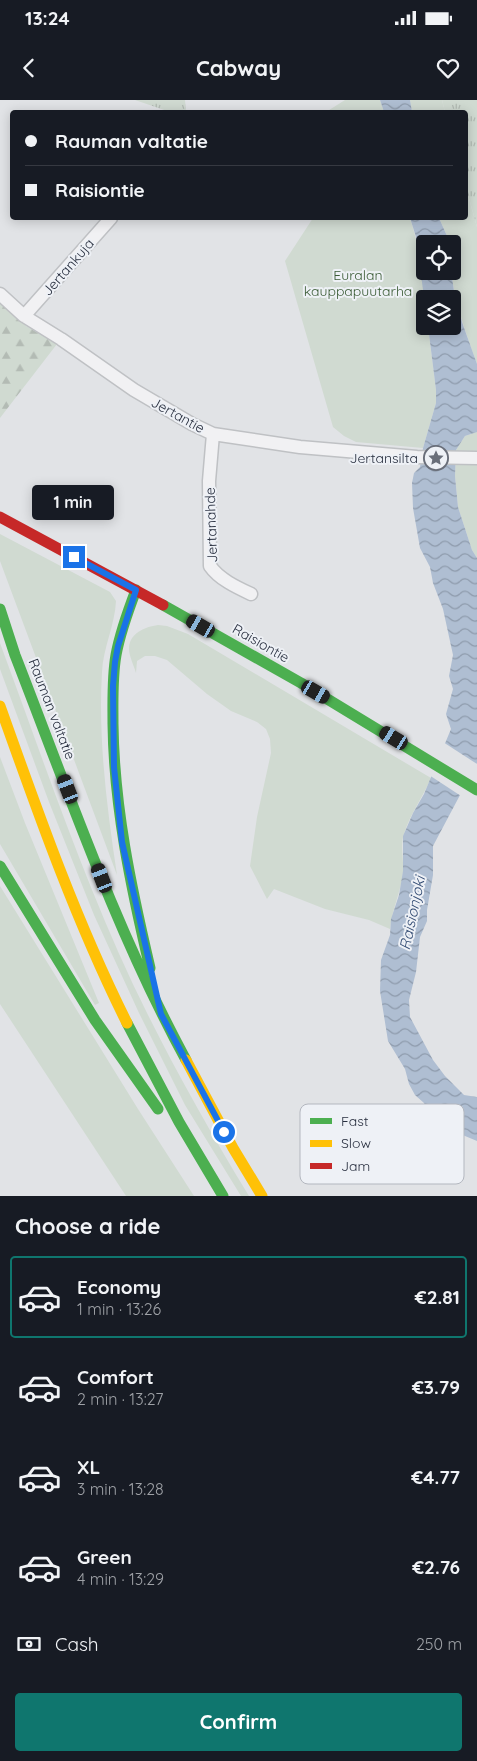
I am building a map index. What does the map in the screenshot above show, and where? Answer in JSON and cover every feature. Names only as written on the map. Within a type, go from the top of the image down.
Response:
[{"type":"main road","name":"Raisiontie","points":[[0,517],[136,590],[285,674],[409,747],[477,790]]},
{"type":"main road","points":[[136,590],[125,622],[115,662],[112,733],[114,767],[122,842],[161,1014]]},
{"type":"main road","name":"Rauman valtatie","points":[[0,609],[15,655],[123,932],[161,1014],[233,1148],[262,1196]]},
{"type":"main road","points":[[0,706],[68,892],[113,994],[157,1082],[223,1196]]},
{"type":"main road","points":[[0,866],[90,1012],[144,1090],[208,1171]]},
{"type":"street","name":"Jertankuja","points":[[24,316],[109,220]]},
{"type":"street","name":"Jertantie","points":[[0,294],[24,316],[61,339],[134,390],[213,434],[300,447],[417,457],[477,458]]},
{"type":"street","name":"Jertanahde","points":[[213,434],[209,481],[210,566],[213,571],[230,584],[251,594]]},
{"type":"green space","points":[[135,100],[185,100],[186,110],[164,110]]},
{"type":"green space","points":[[345,100],[380,100],[383,110],[329,110]]},
{"type":"green space","points":[[410,100],[442,100],[444,110],[412,110]]},
{"type":"green space","points":[[442,100],[477,100],[477,227],[468,195],[468,110],[444,110]]},
{"type":"green space","points":[[468,195],[477,227],[477,364],[461,318],[461,290],[454,290],[452,280],[461,280],[461,235],[447,235],[440,220],[468,220]]},
{"type":"green space","name":"Euralan kauppapuutarha","points":[[312,220],[411,220],[416,240],[416,280],[422,280],[423,290],[416,290],[416,335],[429,335],[436,390],[436,403],[423,448],[356,442],[344,436],[333,427],[285,261]]},
{"type":"green space","points":[[0,302],[26,326],[57,344],[0,418]]},
{"type":"green space","points":[[477,432],[477,558],[472,550],[458,507],[455,476],[456,450],[465,436]]},
{"type":"green space","points":[[0,534],[110,592],[116,601],[114,619],[104,654],[101,723],[104,774],[117,875],[0,561]]},
{"type":"green space","points":[[158,625],[167,626],[188,634],[431,778],[404,834],[402,843],[402,879],[390,929],[369,920],[325,909],[274,889],[267,899],[250,866],[257,817],[271,753],[270,739],[266,729],[257,722],[231,711],[207,694],[167,660],[155,656],[145,656],[137,661],[136,673],[129,652],[130,643],[135,635],[143,629]]},
{"type":"green space","points":[[0,643],[69,831],[126,970],[184,1084],[249,1196],[241,1196],[185,1105],[139,1013],[94,915],[49,802],[0,669]]},
{"type":"green space","points":[[0,757],[99,1003],[95,1005],[0,844]]},
{"type":"green space","points":[[0,886],[194,1196],[126,1196],[0,1004]]},
{"type":"water","points":[[380,100],[410,100],[412,110],[383,110]]},
{"type":"water","points":[[411,220],[440,220],[447,235],[416,235],[416,237]]},
{"type":"water","points":[[422,280],[452,280],[454,290],[423,290]]},
{"type":"water","name":"Raisionjoki","points":[[461,318],[477,364],[477,432],[465,436],[456,450],[455,476],[458,507],[472,550],[477,558],[477,763],[433,846],[433,875],[427,921],[420,937],[416,972],[409,1000],[410,1017],[433,1060],[445,1076],[464,1095],[477,1097],[477,1141],[464,1135],[464,1104],[424,1104],[415,1095],[409,1084],[405,1069],[388,1041],[380,991],[381,960],[390,935],[391,919],[399,895],[403,871],[403,836],[424,794],[451,729],[446,714],[453,689],[449,676],[453,655],[443,609],[433,583],[430,567],[420,548],[413,508],[412,483],[414,473],[420,467],[423,448],[436,403],[429,335],[461,335]]},
{"type":"pier","points":[[443,742],[477,764],[477,768],[461,796],[429,775]]},
{"type":"traffic: fast","points":[[136,590],[122,630],[115,664],[113,681],[114,755],[125,847],[150,968]]},
{"type":"traffic: fast","points":[[163,605],[301,683],[477,790]]},
{"type":"traffic: fast","points":[[0,609],[15,655],[115,911],[137,961],[186,1060]]},
{"type":"traffic: fast","points":[[0,866],[95,1020],[158,1109]]},
{"type":"traffic: fast","points":[[127,1023],[179,1122],[223,1196]]},
{"type":"traffic: slow","points":[[0,706],[74,906],[127,1023]]},
{"type":"traffic: slow","points":[[186,1060],[233,1148],[262,1196]]},
{"type":"traffic: jam","points":[[0,517],[163,605]]},
{"type":"place","name":"Jertansilta","points":[[436,458]]},
{"type":"route","points":[[74,557],[136,590],[118,646],[113,686],[112,733],[122,842],[161,1014],[224,1132]]}]
